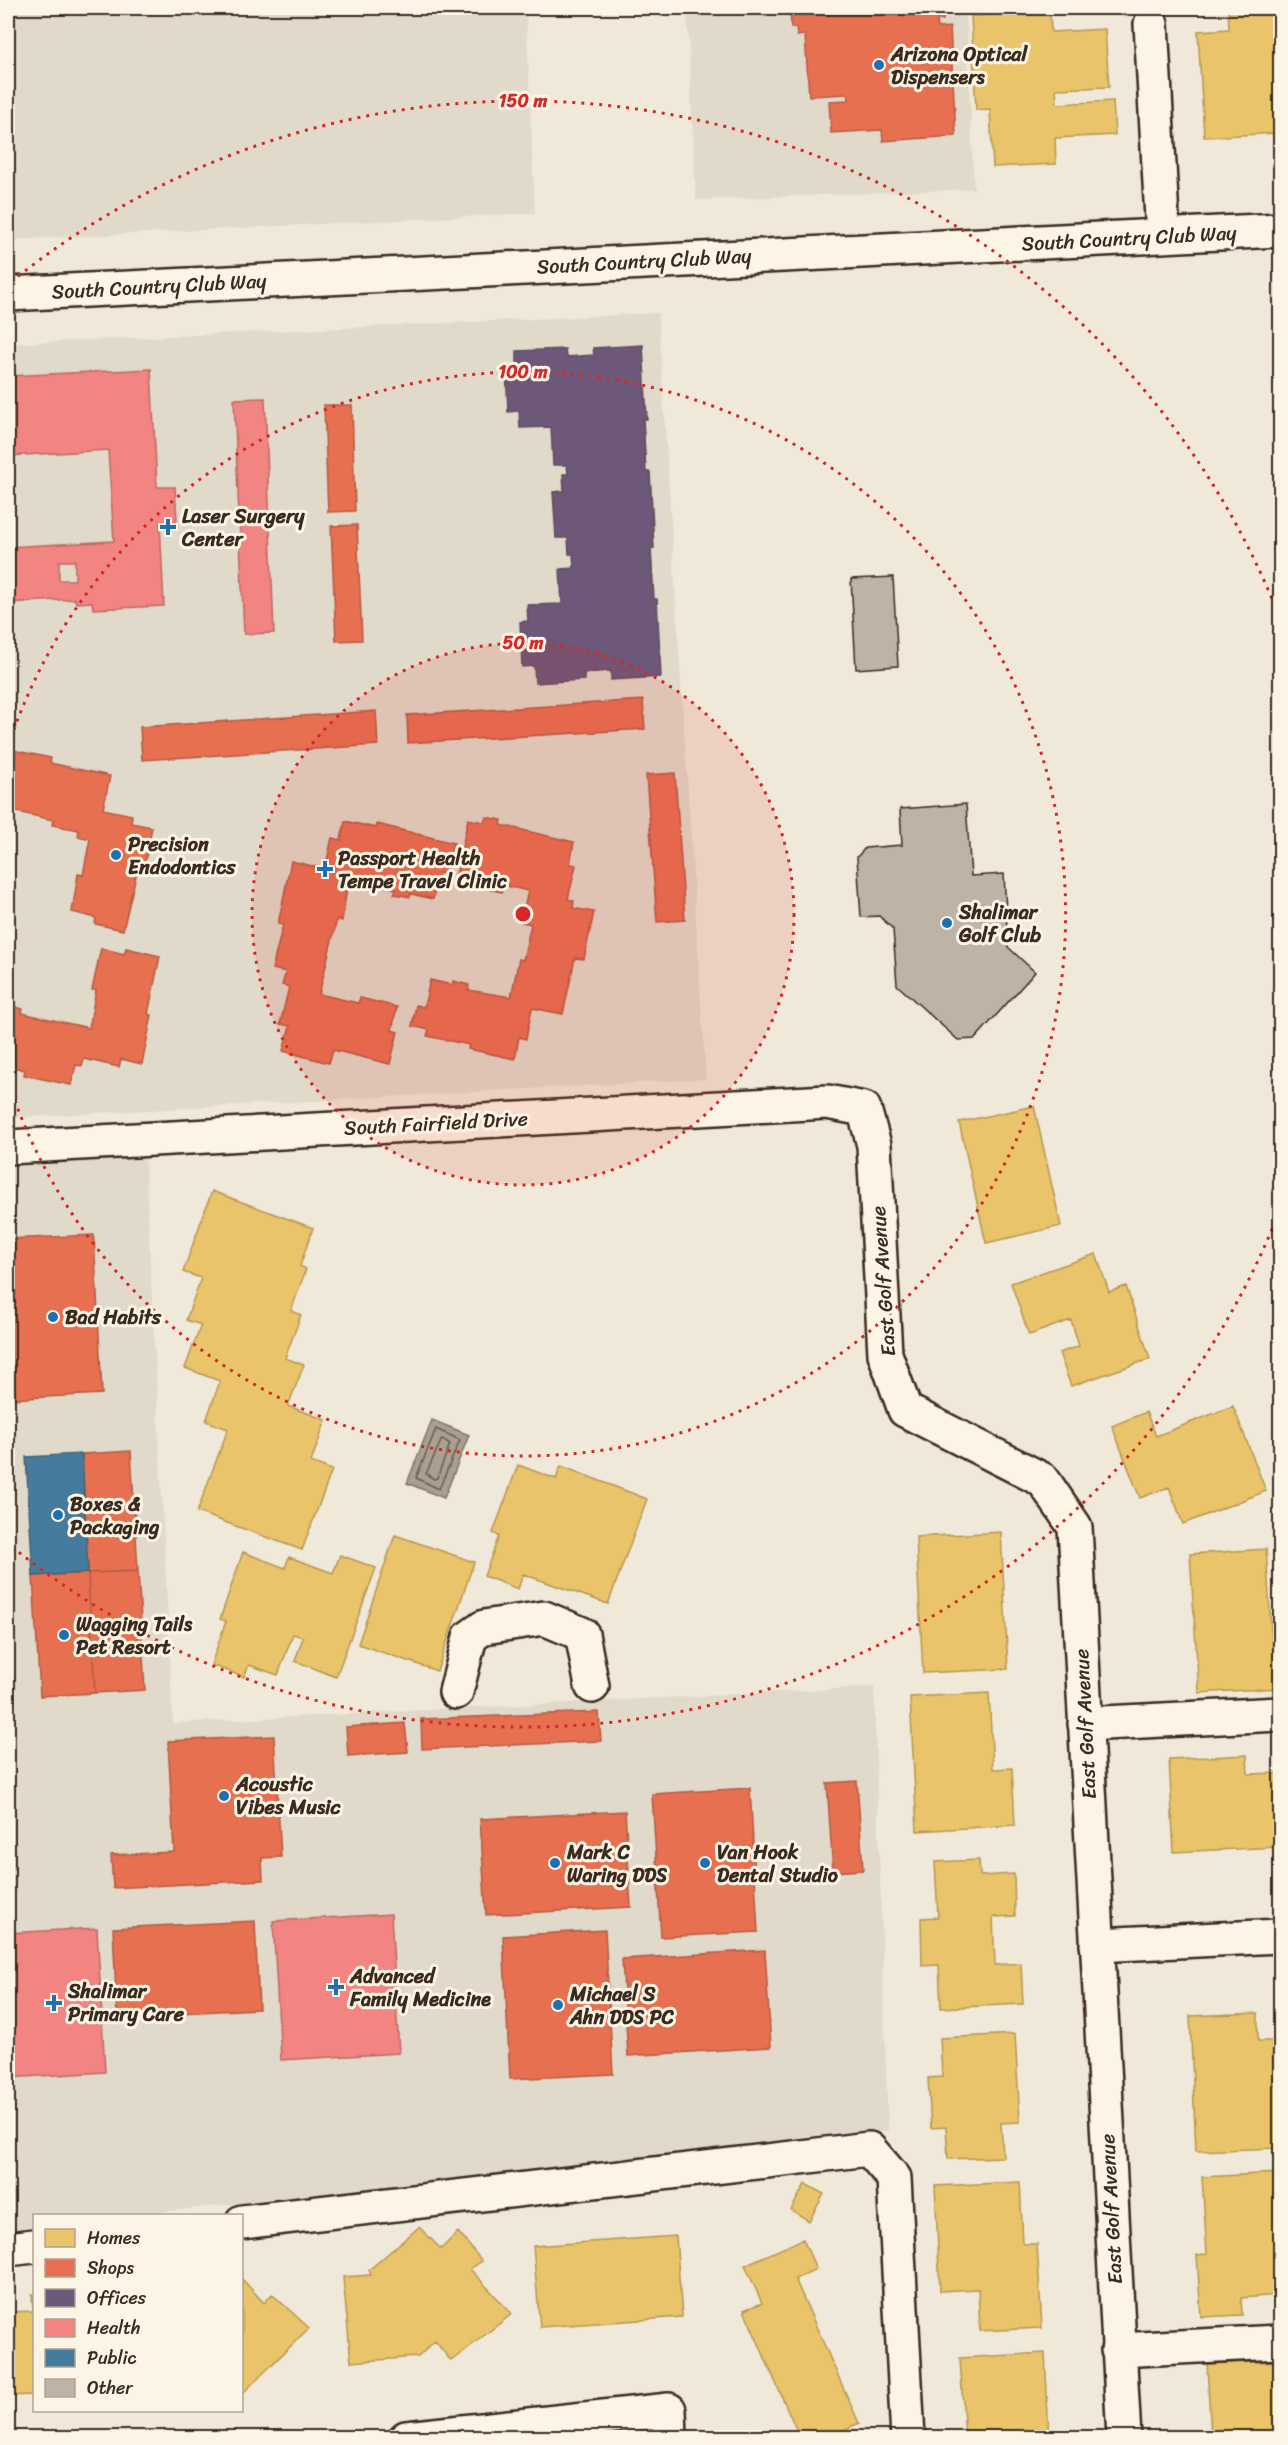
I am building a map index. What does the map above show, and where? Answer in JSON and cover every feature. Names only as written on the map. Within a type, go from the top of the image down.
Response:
[{"type":"street","points":[[1151,24],[1163,236]]},
{"type":"street","name":"South Country Club Way","points":[[8,294],[1281,230]]},
{"type":"street","name":"South Fairfield Drive","points":[[8,1147],[827,1102],[864,1109]]},
{"type":"street","name":"East Golf Avenue","points":[[864,1109],[874,1146],[885,1354],[905,1410],[1043,1480],[1075,1527],[1124,2438]]},
{"type":"street","points":[[456,1692],[470,1637],[484,1627],[544,1618],[582,1634],[592,1686]]},
{"type":"street","points":[[1085,1724],[1281,1714]]},
{"type":"street","points":[[1097,1945],[1281,1936]]},
{"type":"street","points":[[243,2222],[869,2149],[894,2178],[908,2438]]},
{"type":"street","points":[[8,2249],[33,2246]]},
{"type":"street","points":[[1118,2350],[1281,2342]]},
{"type":"street","points":[[406,2438],[670,2424]]},
{"type":"shaded area","points":[[8,8],[526,8],[535,213],[8,240]]},
{"type":"shaded area","points":[[687,8],[966,8],[974,189],[696,200]]},
{"type":"shaded area","points":[[658,313],[706,1079],[8,1118],[8,344]]},
{"type":"shaded area","points":[[145,1155],[173,1723],[874,1687],[888,2131],[143,2214],[33,2214],[33,2227],[8,2230],[8,1164]]},
{"type":"water","points":[[432,1420],[469,1435],[444,1498],[407,1483]]},
{"type":"building: Homes","points":[[1228,8],[1280,8],[1280,133],[1204,137],[1198,31],[1229,29]]},
{"type":"building: Homes","points":[[1050,11],[1051,32],[1105,29],[1109,87],[1056,89],[1057,104],[1113,101],[1115,135],[1055,138],[1056,164],[993,167],[990,109],[976,110],[971,16]]},
{"type":"building: Homes","points":[[1034,1106],[1061,1226],[986,1243],[959,1122]]},
{"type":"building: Homes","points":[[212,1191],[313,1228],[300,1266],[306,1269],[291,1311],[301,1315],[285,1358],[304,1365],[288,1406],[326,1420],[311,1462],[332,1470],[302,1550],[197,1512],[228,1429],[206,1421],[220,1381],[185,1368],[201,1325],[186,1320],[201,1278],[183,1272]]},
{"type":"building: Homes","points":[[1096,1254],[1109,1292],[1126,1286],[1150,1359],[1071,1386],[1059,1353],[1079,1346],[1071,1320],[1029,1335],[1011,1283]]},
{"type":"building: Homes","points":[[1233,1406],[1266,1491],[1183,1524],[1169,1487],[1140,1498],[1112,1426],[1146,1412],[1156,1436]]},
{"type":"building: Homes","points":[[518,1465],[556,1479],[561,1466],[647,1499],[608,1604],[523,1574],[518,1589],[484,1576],[499,1536],[493,1533]]},
{"type":"building: Homes","points":[[1001,1532],[1008,1669],[923,1673],[916,1537]]},
{"type":"building: Homes","points":[[395,1535],[474,1562],[437,1671],[358,1644]]},
{"type":"building: Homes","points":[[1266,1549],[1272,1642],[1280,1642],[1280,1688],[1199,1693],[1190,1554]]},
{"type":"building: Homes","points":[[243,1552],[285,1568],[289,1557],[333,1573],[340,1555],[376,1568],[336,1677],[295,1661],[303,1637],[293,1634],[278,1675],[249,1665],[244,1677],[211,1665],[226,1621],[220,1619]]},
{"type":"building: Homes","points":[[989,1693],[993,1769],[1012,1768],[1015,1825],[917,1831],[910,1697]]},
{"type":"building: Homes","points":[[1247,1755],[1248,1774],[1280,1773],[1280,1847],[1174,1852],[1169,1759]]},
{"type":"building: Homes","points":[[979,1860],[980,1876],[1014,1874],[1015,1916],[993,1917],[995,1965],[1021,1963],[1023,2004],[941,2008],[939,1965],[922,1966],[921,1918],[938,1917],[935,1862]]},
{"type":"building: Homes","points":[[1258,2013],[1258,2041],[1272,2041],[1274,2085],[1280,2085],[1280,2148],[1196,2151],[1190,2016]]},
{"type":"building: Homes","points":[[1015,2034],[1020,2122],[1001,2123],[1003,2157],[948,2159],[946,2127],[931,2128],[928,2078],[942,2077],[940,2038]]},
{"type":"building: Homes","points":[[1280,2173],[1280,2295],[1241,2298],[1242,2315],[1201,2317],[1197,2255],[1207,2254],[1202,2177]]},
{"type":"building: Homes","points":[[1020,2182],[1023,2244],[1037,2244],[1042,2328],[980,2331],[978,2289],[940,2291],[935,2186]]},
{"type":"building: Homes","points":[[805,2184],[824,2194],[809,2221],[791,2210]]},
{"type":"building: Homes","points":[[419,2227],[441,2249],[458,2232],[482,2261],[470,2269],[512,2314],[451,2361],[435,2341],[418,2357],[351,2362],[343,2277],[371,2275],[369,2270]]},
{"type":"building: Homes","points":[[676,2236],[682,2317],[540,2327],[533,2246]]},
{"type":"building: Homes","points":[[803,2239],[816,2269],[795,2279],[859,2423],[825,2438],[800,2438],[744,2310],[762,2303],[745,2265]]},
{"type":"building: Homes","points":[[243,2280],[264,2303],[272,2294],[309,2328],[243,2393]]},
{"type":"building: Homes","points":[[33,2311],[33,2395],[8,2396],[8,2312]]},
{"type":"building: Homes","points":[[1045,2353],[1049,2438],[965,2438],[960,2358]]},
{"type":"building: Homes","points":[[1278,2361],[1280,2438],[1211,2438],[1207,2364]]},
{"type":"building: Shops","name":"Arizona Optical Dispensers","points":[[790,8],[943,8],[943,20],[937,20],[938,28],[950,27],[956,136],[883,141],[882,130],[831,133],[829,101],[849,100],[848,94],[809,96],[805,35],[797,36],[796,28],[791,28]]},
{"type":"building: Shops","points":[[324,405],[352,405],[355,511],[328,512]]},
{"type":"building: Shops","points":[[357,525],[362,640],[336,641],[331,526]]},
{"type":"building: Shops","points":[[643,700],[645,729],[408,743],[407,715]]},
{"type":"building: Shops","points":[[376,711],[378,745],[142,760],[140,727]]},
{"type":"building: Shops","name":"Precision Endodontics","points":[[8,749],[51,758],[50,763],[110,776],[103,809],[132,815],[131,823],[152,827],[143,872],[137,871],[123,930],[95,924],[96,918],[72,912],[78,874],[83,875],[90,839],[78,836],[79,830],[52,825],[53,820],[8,810]]},
{"type":"building: Shops","points":[[675,773],[685,920],[657,922],[646,775]]},
{"type":"building: Shops","points":[[486,817],[502,820],[501,825],[574,842],[570,864],[576,865],[568,899],[574,901],[573,908],[594,912],[584,959],[575,958],[563,1014],[532,1008],[526,1039],[519,1037],[515,1059],[468,1049],[469,1045],[427,1036],[429,1030],[412,1026],[416,1005],[424,1007],[430,980],[452,985],[453,981],[469,985],[468,990],[511,997],[519,959],[523,960],[531,924],[521,922],[528,891],[503,885],[502,892],[478,887],[480,881],[456,875],[468,819],[484,822]]},
{"type":"building: Shops","points":[[345,821],[376,828],[377,824],[454,843],[446,874],[439,873],[433,899],[411,894],[410,897],[394,894],[396,889],[356,879],[355,884],[348,881],[342,921],[337,919],[319,994],[358,1003],[360,998],[397,1007],[392,1030],[398,1032],[390,1064],[333,1050],[329,1063],[283,1051],[290,1026],[280,1024],[289,987],[282,985],[286,972],[272,969],[283,925],[278,924],[291,861],[325,869],[332,838],[341,840]]},
{"type":"building: Shops","points":[[101,948],[124,954],[126,948],[160,956],[148,1014],[152,1015],[142,1064],[121,1059],[119,1067],[84,1059],[82,1066],[76,1065],[71,1085],[24,1075],[25,1070],[8,1066],[8,1005],[23,1009],[22,1013],[89,1028],[96,990],[92,990]]},
{"type":"building: Shops","name":"Bad Habits","points":[[94,1235],[102,1394],[8,1399],[8,1239]]},
{"type":"building: Shops","points":[[131,1451],[138,1571],[88,1573],[82,1454]]},
{"type":"building: Shops","points":[[138,1571],[145,1690],[95,1693],[88,1573]]},
{"type":"building: Shops","name":"Wagging Tails Pet Resort","points":[[88,1573],[95,1693],[40,1696],[33,1576]]},
{"type":"building: Shops","points":[[599,1712],[601,1741],[422,1749],[421,1719]]},
{"type":"building: Shops","points":[[405,1723],[408,1752],[348,1756],[346,1727]]},
{"type":"building: Shops","name":"Acoustic Vibes Music","points":[[274,1736],[281,1857],[262,1858],[263,1880],[113,1888],[111,1855],[174,1852],[168,1741]]},
{"type":"building: Shops","points":[[857,1781],[863,1870],[833,1872],[827,1783]]},
{"type":"building: Shops","name":"Van Hook Dental Studio","points":[[750,1788],[758,1932],[661,1937],[652,1794]]},
{"type":"building: Shops","name":"Mark C Waring DDS","points":[[625,1811],[631,1907],[486,1915],[480,1819]]},
{"type":"building: Shops","points":[[255,1921],[259,2009],[117,2016],[113,1928]]},
{"type":"building: Shops","name":"Michael S Ahn DDS PC","points":[[605,1930],[613,2074],[510,2079],[503,1936]]},
{"type":"building: Shops","points":[[765,1950],[771,2047],[628,2056],[622,1959]]},
{"type":"building: Offices","points":[[643,345],[647,419],[643,419],[646,472],[650,472],[654,548],[651,549],[654,599],[657,599],[661,677],[611,680],[611,671],[584,673],[584,680],[535,683],[534,666],[522,667],[520,622],[528,621],[527,605],[562,604],[560,569],[574,568],[573,554],[569,554],[568,538],[556,538],[553,492],[564,491],[563,474],[568,474],[567,465],[553,465],[551,427],[520,428],[519,411],[508,412],[506,368],[517,368],[517,351],[565,349],[566,357],[594,355],[593,348]]},
{"type":"building: Health","points":[[55,8],[95,8],[55,10]]},
{"type":"building: Health","points":[[151,369],[157,487],[175,487],[177,521],[160,522],[164,606],[93,609],[92,602],[76,603],[75,599],[8,603],[8,547],[114,541],[108,450],[8,456],[8,376]],"holes":[[[59,561],[75,561],[75,580],[59,580]]]},
{"type":"building: Health","points":[[265,398],[274,633],[244,634],[234,399]]},
{"type":"building: Health","name":"Advanced Family Medicine","points":[[391,1914],[399,2053],[281,2060],[273,1921]]},
{"type":"building: Health","name":"Shalimar Primary Care","points":[[97,1928],[105,2072],[8,2078],[8,1933]]},
{"type":"building: Public","name":"Boxes & Packaging","points":[[82,1454],[88,1573],[33,1576],[26,1457]]},
{"type":"building: Other","points":[[893,577],[898,666],[856,669],[851,579]]},
{"type":"building: Other","name":"Shalimar Golf Club","points":[[966,804],[971,876],[1004,874],[1008,947],[1035,972],[975,1039],[958,1040],[897,985],[893,929],[879,916],[861,917],[857,857],[865,848],[902,845],[900,809]]},
{"type":"place","name":"Arizona Optical Dispensers","points":[[879,65]]},
{"type":"place","name":"Laser Surgery Center","points":[[168,527]]},
{"type":"place","name":"Precision Endodontics","points":[[116,855]]},
{"type":"place","name":"Passport Health Tempe Travel Clinic","points":[[325,869]]},
{"type":"place","name":"Shalimar Golf Club","points":[[947,923]]},
{"type":"place","name":"Bad Habits","points":[[53,1317]]},
{"type":"place","name":"Boxes & Packaging","points":[[58,1515]]},
{"type":"place","name":"Wagging Tails Pet Resort","points":[[64,1635]]},
{"type":"place","name":"Acoustic Vibes Music","points":[[224,1796]]},
{"type":"place","name":"Mark C Waring DDS","points":[[555,1863]]},
{"type":"place","name":"Van Hook Dental Studio","points":[[705,1863]]},
{"type":"place","name":"Advanced Family Medicine","points":[[336,1987]]},
{"type":"place","name":"Shalimar Primary Care","points":[[54,2003]]},
{"type":"place","name":"Michael S Ahn DDS PC","points":[[558,2005]]}]
